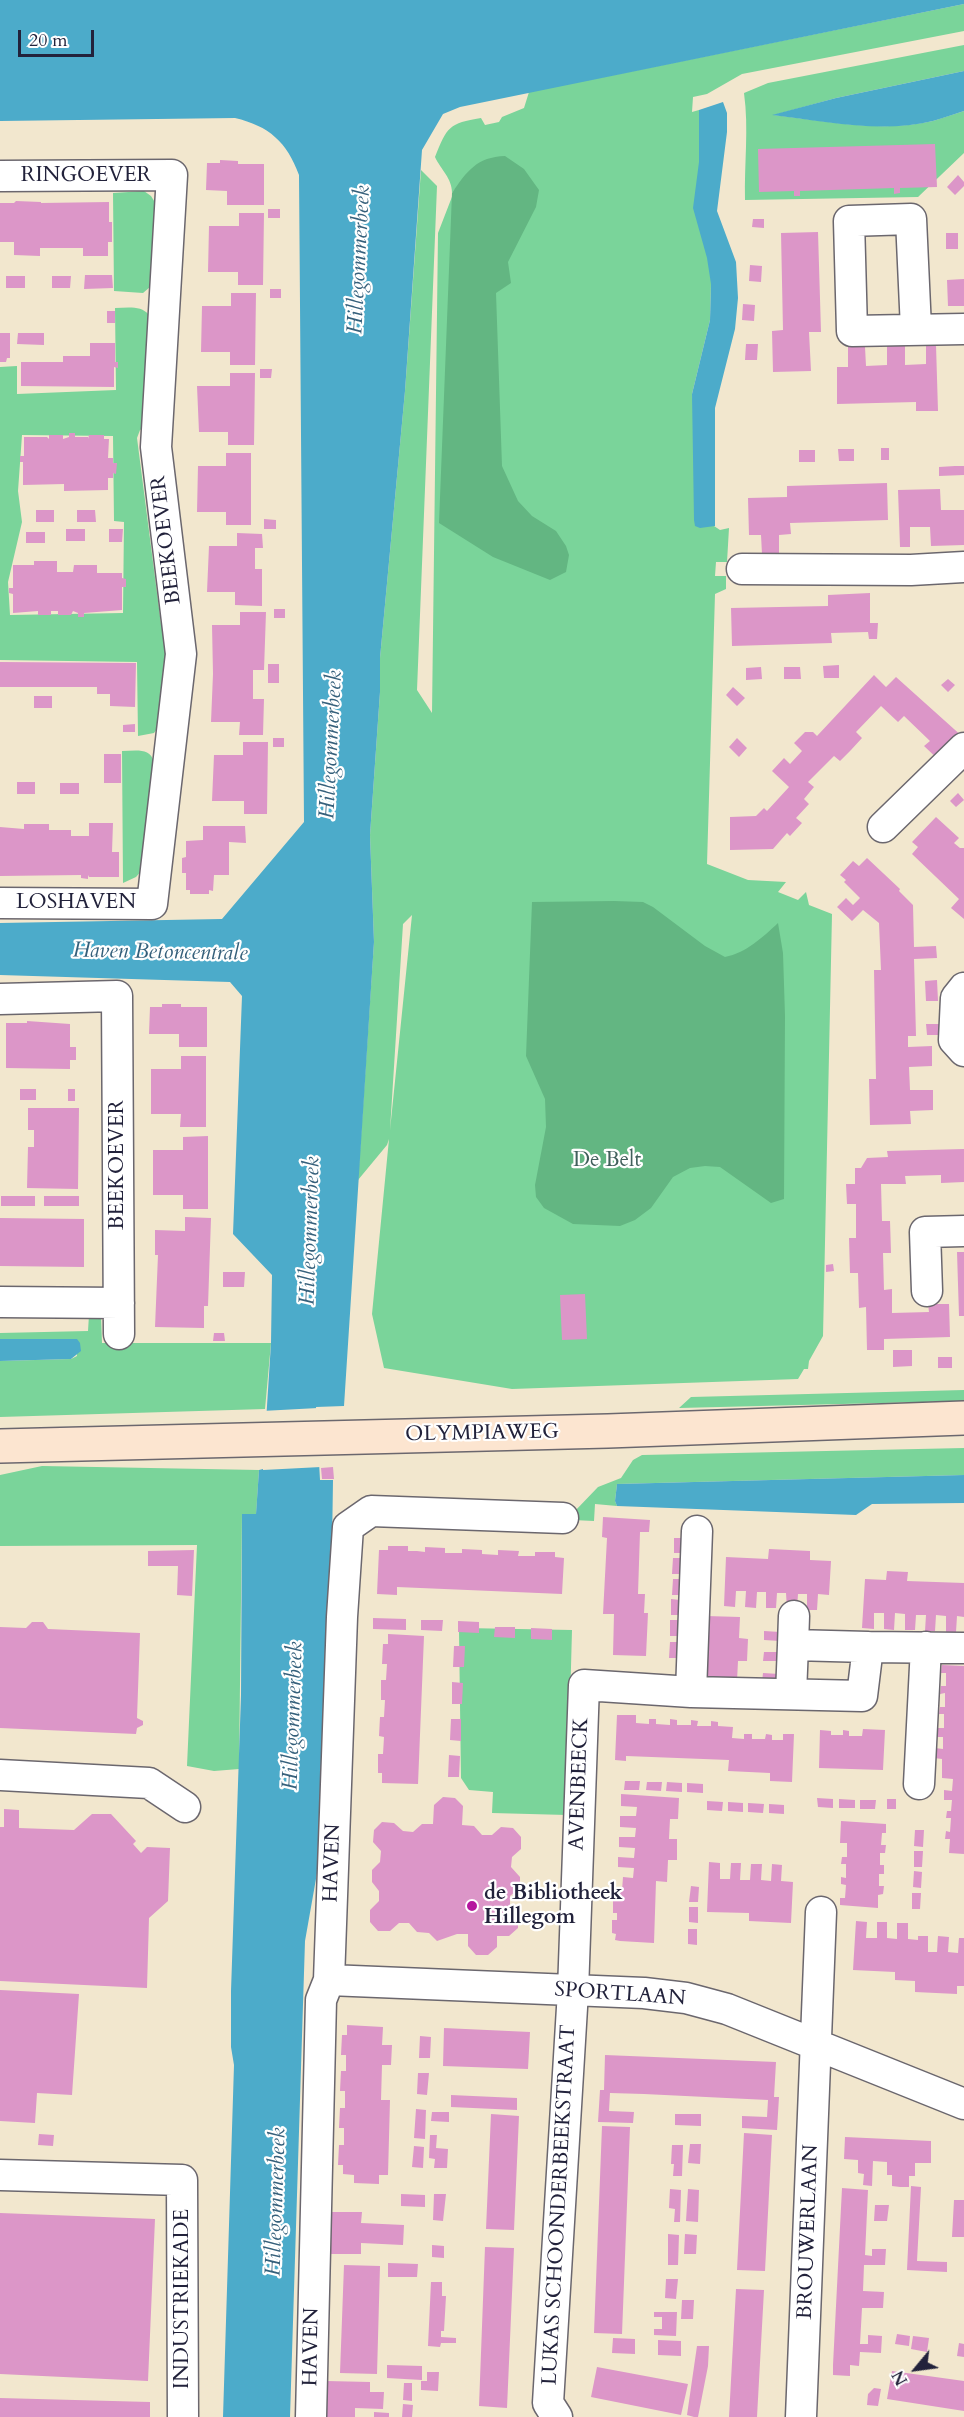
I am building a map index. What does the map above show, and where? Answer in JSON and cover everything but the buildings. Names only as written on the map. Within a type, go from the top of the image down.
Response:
[{"type":"main road","name":"OLYMPIAWEG","points":[[0,1446],[608,1431],[964,1418]]},
{"type":"street","name":"RINGOEVER","points":[[0,176],[172,175]]},
{"type":"street","name":"BEEKOEVER","points":[[152,904],[181,654],[156,447],[172,175]]},
{"type":"street","points":[[916,329],[964,329]]},
{"type":"street","points":[[742,569],[911,570],[964,567]]},
{"type":"street","points":[[883,827],[964,748]]},
{"type":"street","name":"LOSHAVEN","points":[[0,903],[152,904]]},
{"type":"street","points":[[964,988],[956,998],[954,1040],[964,1051]]},
{"type":"street","name":"BEEKOEVER","points":[[0,999],[117,996],[119,1334]]},
{"type":"street","points":[[927,1291],[925,1232],[964,1231]]},
{"type":"street","points":[[0,1302],[118,1303]]},
{"type":"street","name":"HAVEN","points":[[311,2417],[321,2000],[329,1980],[348,1527],[371,1511],[563,1518]]},
{"type":"street","points":[[691,1692],[697,1531]]},
{"type":"street","points":[[791,1694],[794,1616]]},
{"type":"street","points":[[793,1645],[964,1648]]},
{"type":"street","name":"AVENBEECK","points":[[573,1991],[584,1685],[691,1692],[862,1696],[868,1647]]},
{"type":"street","points":[[919,1784],[926,1647]]},
{"type":"street","points":[[0,1775],[149,1783],[185,1807]]},
{"type":"street","points":[[817,2047],[821,1912]]},
{"type":"street","name":"SPORTLAAN","points":[[329,1980],[644,1993],[686,1998],[727,2009],[964,2104]]},
{"type":"street","name":"LUKAS SCHOONDERBEEKSTRAAT","points":[[557,2417],[548,2403],[573,1991]]},
{"type":"street","name":"BROUWERLAAN","points":[[805,2416],[817,2047]]},
{"type":"street","name":"INDUSTRIEKADE","points":[[0,2175],[182,2180],[183,2417]]},
{"type":"green space","name":"De Belt","points":[[964,4],[964,31],[742,74],[707,94],[693,97],[692,112],[699,110],[699,162],[714,264],[710,320],[692,394],[714,526],[720,530],[729,528],[727,562],[716,562],[715,576],[726,576],[726,589],[715,594],[707,864],[748,880],[786,882],[778,892],[798,900],[806,892],[809,905],[832,914],[823,1336],[809,1361],[808,1369],[804,1369],[798,1379],[512,1389],[384,1368],[372,1314],[389,1139],[387,1145],[358,1180],[374,942],[370,835],[380,692],[380,658],[405,391],[421,170],[437,186],[417,690],[432,713],[438,233],[455,189],[452,193],[448,178],[435,157],[450,128],[462,122],[481,118],[485,125],[499,122],[502,117],[524,108],[529,92]],"holes":[[[412,915],[390,1130],[403,924]]]},
{"type":"green space","points":[[964,45],[964,71],[836,98],[774,115],[854,125],[894,126],[933,121],[964,111],[964,153],[918,197],[745,200],[744,93],[768,83]]},
{"type":"green space","points":[[505,156],[524,169],[539,190],[536,207],[508,262],[511,283],[496,293],[502,466],[518,501],[532,516],[556,531],[566,546],[569,555],[566,572],[550,580],[493,557],[439,523],[452,193],[463,178],[480,162]]},
{"type":"green space","points":[[144,191],[156,204],[150,287],[143,293],[114,291],[113,193]]},
{"type":"green space","points":[[115,308],[138,308],[149,315],[154,421],[140,430],[137,438],[161,624],[173,630],[176,656],[164,662],[157,729],[154,733],[138,736],[137,662],[0,660],[0,367],[17,366],[17,394],[116,390]],"holes":[[[22,435],[113,436],[114,521],[124,522],[123,613],[10,615],[8,582],[22,522],[18,491]]]},
{"type":"green space","points":[[122,751],[146,752],[154,762],[143,869],[136,877],[123,883]]},
{"type":"green space","points":[[532,902],[643,902],[653,907],[705,946],[725,957],[747,948],[778,923],[783,953],[785,1016],[784,1199],[771,1203],[720,1167],[705,1166],[690,1168],[673,1177],[651,1208],[635,1220],[620,1226],[573,1224],[544,1208],[536,1197],[535,1185],[546,1127],[545,1099],[526,1056]]},
{"type":"green space","points":[[89,1315],[101,1315],[102,1343],[271,1343],[265,1409],[0,1417],[0,1361],[71,1359],[77,1356],[76,1339],[0,1339],[0,1333],[88,1331]]},
{"type":"green space","points":[[964,1390],[964,1401],[679,1408],[691,1397]]},
{"type":"green space","points":[[964,1448],[964,1475],[617,1484],[615,1501],[617,1506],[595,1504],[594,1521],[573,1520],[574,1512],[598,1487],[621,1478],[633,1460],[642,1455]]},
{"type":"green space","points":[[42,1466],[259,1470],[256,1515],[242,1514],[239,1769],[214,1771],[187,1766],[197,1545],[0,1546],[0,1475]]},
{"type":"green space","points":[[464,1628],[572,1630],[567,1815],[492,1813],[493,1792],[469,1790],[461,1778],[459,1631]]},
{"type":"water","points":[[0,0],[964,0],[964,4],[460,107],[443,114],[422,150],[405,391],[380,658],[380,692],[370,835],[374,942],[344,1406],[316,1407],[320,1480],[333,1480],[328,1811],[305,1941],[290,2417],[223,2417],[234,2065],[231,2047],[231,1991],[241,1695],[242,1514],[256,1514],[259,1470],[263,1469],[271,1343],[272,1275],[233,1234],[242,996],[230,982],[0,975],[0,923],[222,919],[304,822],[299,175],[289,153],[275,137],[258,126],[235,118],[0,121]]},
{"type":"water","points":[[964,71],[964,111],[933,121],[913,125],[873,126],[772,115],[836,98]]},
{"type":"water","points":[[723,102],[727,113],[727,132],[717,211],[736,262],[738,298],[735,329],[715,408],[715,526],[700,528],[695,526],[694,520],[692,394],[710,320],[711,284],[707,258],[693,208],[699,162],[699,110]]},
{"type":"water","points":[[0,1339],[77,1339],[81,1351],[71,1359],[0,1361]]},
{"type":"water","points":[[964,1475],[964,1503],[872,1504],[856,1515],[617,1506],[615,1501],[617,1484]]},
{"type":"pier","points":[[318,1408],[321,1467],[263,1470],[262,1411]]},
{"type":"place","name":"de Bibliotheek Hillegom","points":[[472,1906]]},
{"type":"water label","name":"Hillegommerbeek","points":[[360,260]]},
{"type":"water label","name":"Hillegommerbeek","points":[[332,745]]},
{"type":"water label","name":"Haven Betoncentrale","points":[[160,953]]},
{"type":"water label","name":"Hillegommerbeek","points":[[311,1231]]},
{"type":"water label","name":"Hillegommerbeek","points":[[294,1716]]},
{"type":"water label","name":"Hillegommerbeek","points":[[277,2202]]}]
